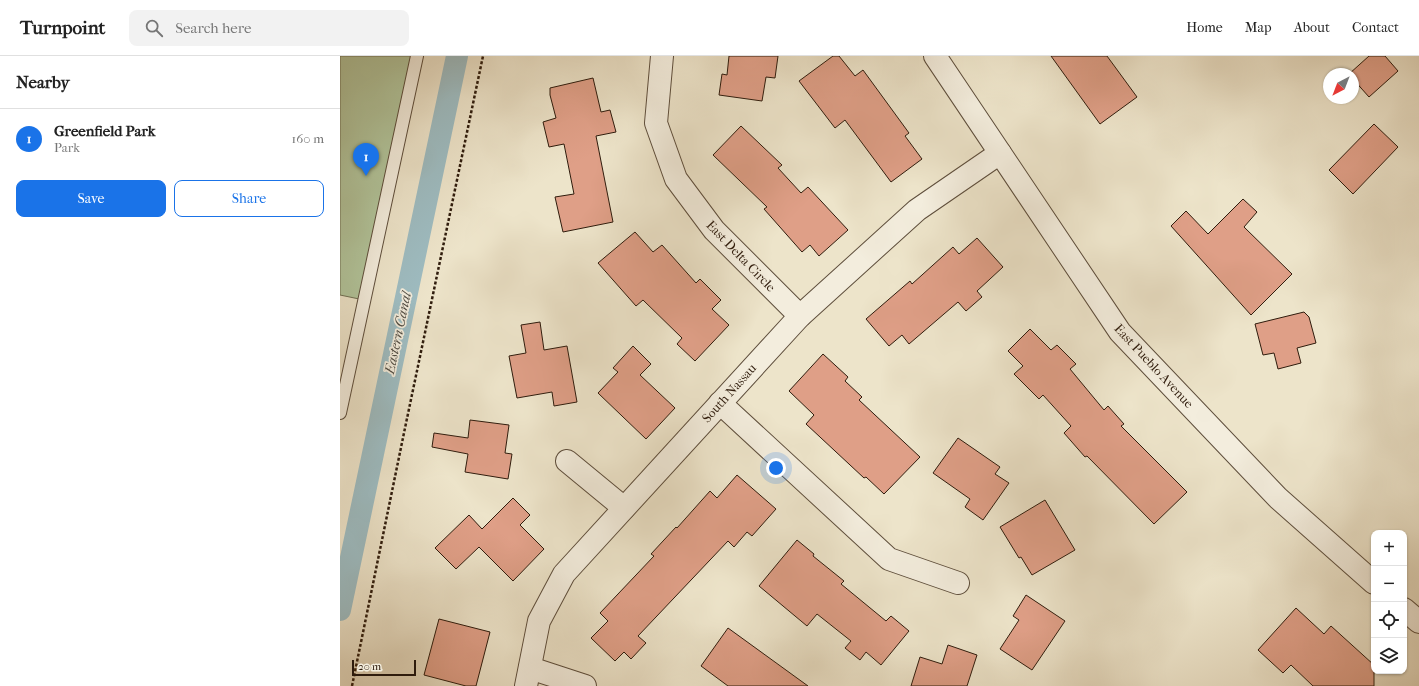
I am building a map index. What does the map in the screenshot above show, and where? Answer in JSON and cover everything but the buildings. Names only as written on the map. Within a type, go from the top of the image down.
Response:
[{"type":"street","name":"East Delta Circle","points":[[662,56],[656,123],[676,179],[714,230],[800,316]]},
{"type":"street","name":"East Pueblo Avenue","points":[[935,56],[1120,332],[1278,498],[1371,580]]},
{"type":"street","name":"South Nassau","points":[[528,677],[539,620],[564,574],[800,316],[918,210],[1000,153]]},
{"type":"street","points":[[720,403],[889,559],[958,583]]},
{"type":"street","points":[[567,461],[624,508]]},
{"type":"street","points":[[1407,612],[1419,622]]},
{"type":"street","points":[[528,677],[585,686]]},
{"type":"lane","points":[[340,413],[417,56]]},
{"type":"path","points":[[352,686],[483,56]]},
{"type":"green space","points":[[340,56],[418,56],[364,300],[340,295]]},
{"type":"waterway","name":"Eastern Canal","points":[[340,610],[457,56]]},
{"type":"place","name":"Greenfield Park","points":[[366,176]]}]
